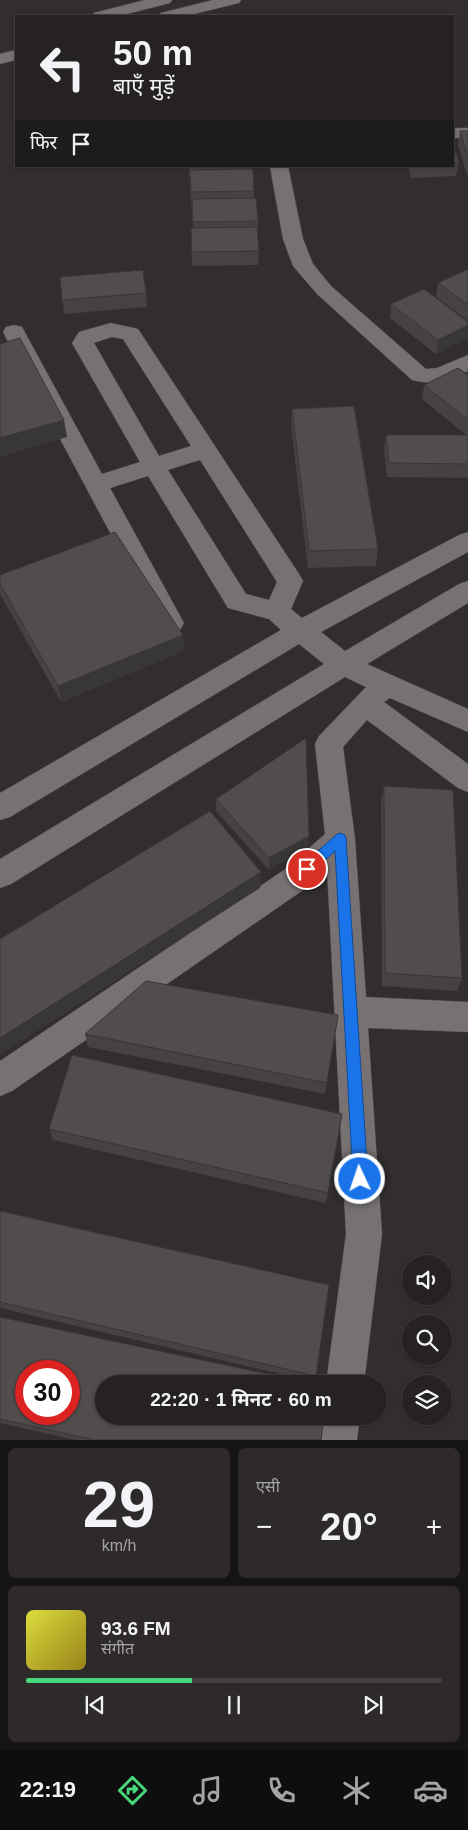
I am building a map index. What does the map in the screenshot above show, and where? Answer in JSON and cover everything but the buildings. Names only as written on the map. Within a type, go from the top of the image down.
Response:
[{"type":"street","points":[[104,15],[164,0]]},
{"type":"street","points":[[170,0],[175,14],[233,0]]},
{"type":"street","points":[[0,59],[15,55]]},
{"type":"street","points":[[454,133],[468,133]]},
{"type":"street","points":[[279,167],[293,239],[303,266],[324,290],[420,376],[432,378],[468,362]]},
{"type":"street","points":[[277,612],[290,581],[130,334],[111,330],[87,337],[84,343],[154,467],[237,601],[277,612],[344,665],[468,721]]},
{"type":"street","points":[[14,332],[180,639]]},
{"type":"street","points":[[97,484],[205,450]]},
{"type":"street","points":[[0,808],[300,630],[468,541]]},
{"type":"street","points":[[0,875],[468,591]]},
{"type":"street","points":[[346,1375],[364,1234],[340,839],[329,744],[365,703],[387,684]]},
{"type":"street","points":[[365,703],[468,780]]},
{"type":"street","points":[[0,1080],[296,879],[340,839]]},
{"type":"street","points":[[351,1012],[468,1017]]},
{"type":"street","points":[[338,1440],[340,1425]]},
{"type":"route","points":[[307,869],[340,839],[360,1179]]}]
